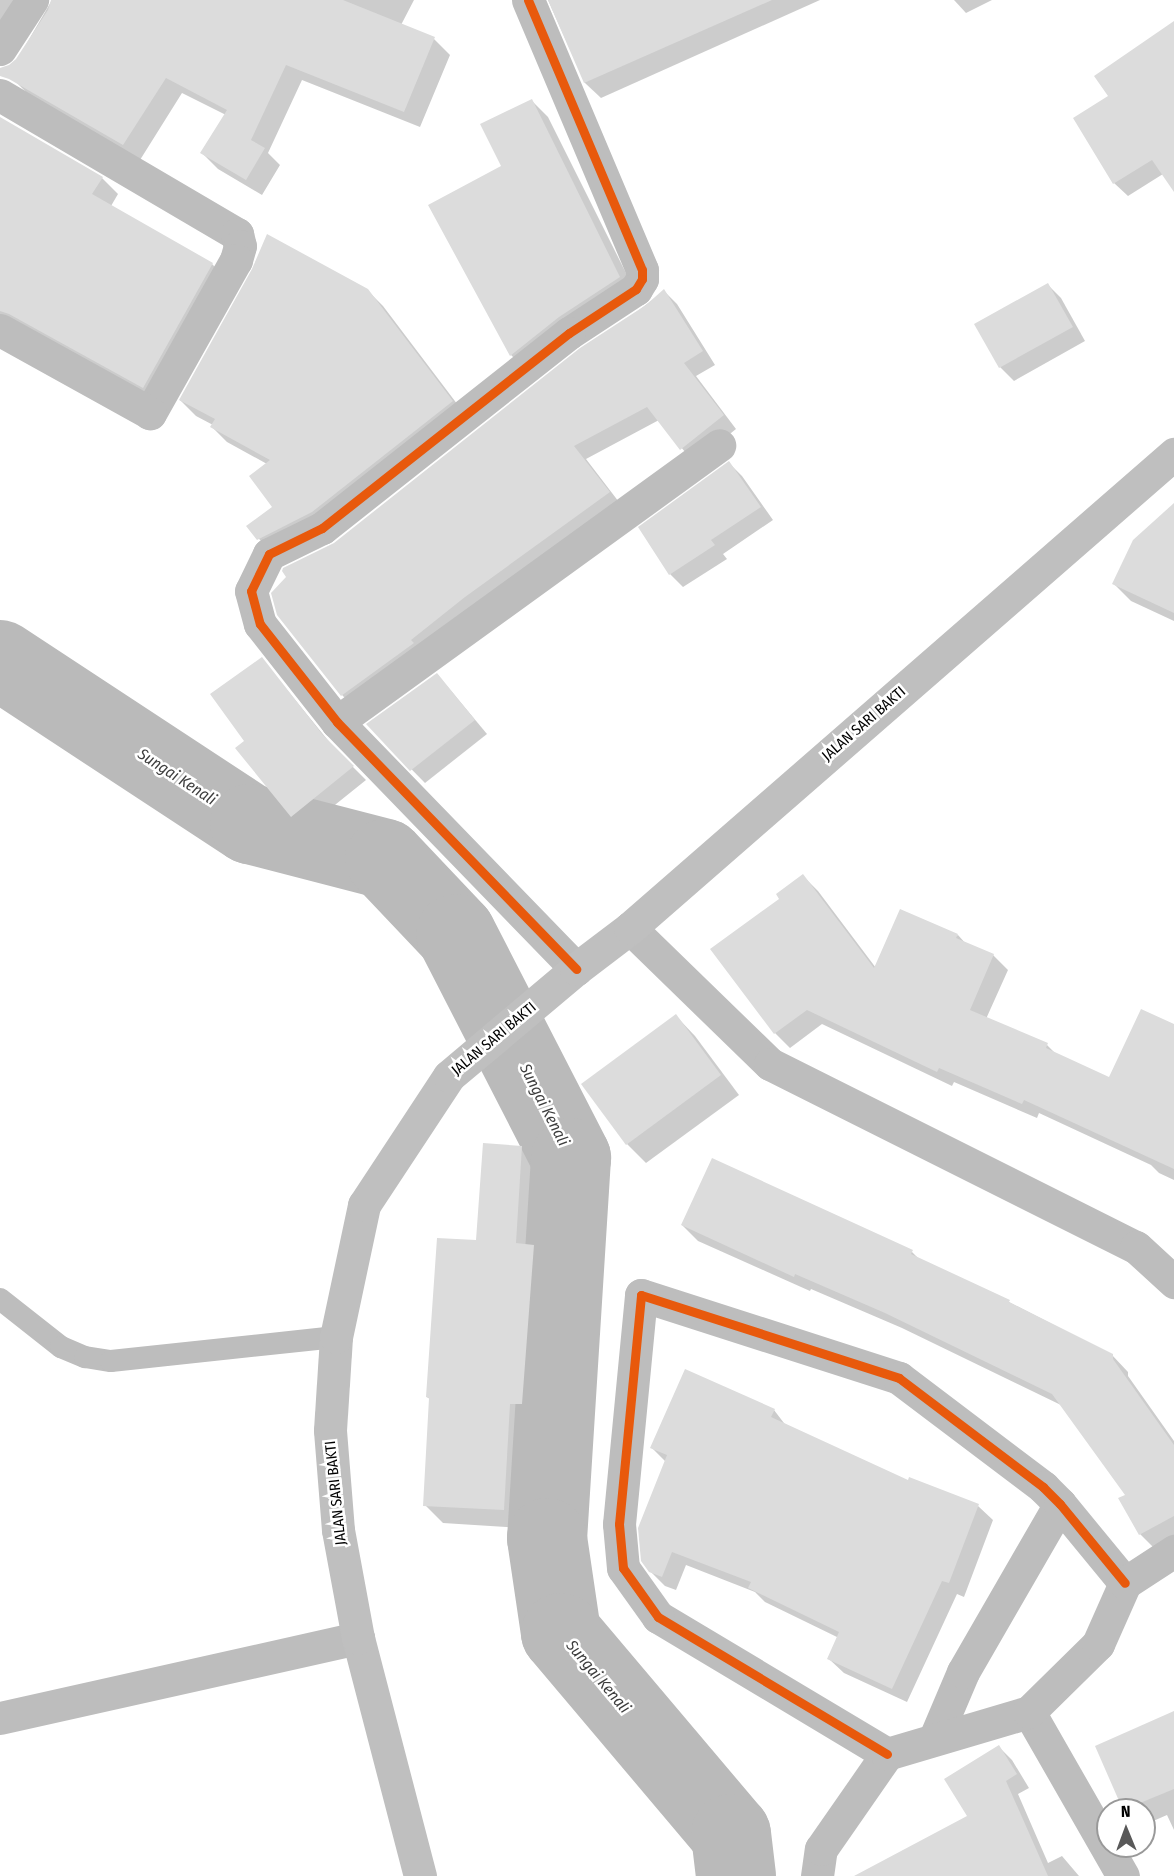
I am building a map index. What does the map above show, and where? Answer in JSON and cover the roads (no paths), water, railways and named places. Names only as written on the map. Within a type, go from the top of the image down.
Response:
[{"type":"main road","name":"JALAN SARI BAKTI","points":[[420,1876],[358,1638],[338,1530],[330,1430],[336,1337],[364,1205],[449,1076],[576,969],[630,928],[1174,454]]},
{"type":"street","points":[[0,49],[32,0]]},
{"type":"street","points":[[528,0],[642,270],[642,279],[636,289],[569,333],[322,528],[269,554],[251,591],[260,624],[337,722],[576,969]]},
{"type":"street","points":[[0,95],[237,234],[240,246],[236,260],[150,413],[0,330]]},
{"type":"street","points":[[337,722],[719,445]]},
{"type":"street","points":[[630,928],[770,1064],[1136,1247],[1174,1282]]},
{"type":"street","points":[[887,1754],[658,1617],[623,1568],[619,1524],[641,1295],[899,1378],[1043,1487],[1060,1504],[1125,1583]]},
{"type":"street","points":[[935,1738],[963,1672],[1060,1504]]},
{"type":"street","points":[[817,1876],[821,1849],[887,1754],[1029,1712],[1098,1644],[1125,1583],[1174,1551]]},
{"type":"street","points":[[0,1718],[358,1638]]},
{"type":"street","points":[[1029,1712],[1122,1876]]},
{"type":"lane","points":[[0,1299],[61,1347],[85,1358],[111,1361],[336,1337]]},
{"type":"waterway","name":"Sungai Kenali","points":[[0,660],[250,824],[385,859],[456,934],[571,1158],[547,1538],[561,1633],[731,1834],[736,1876]]}]
